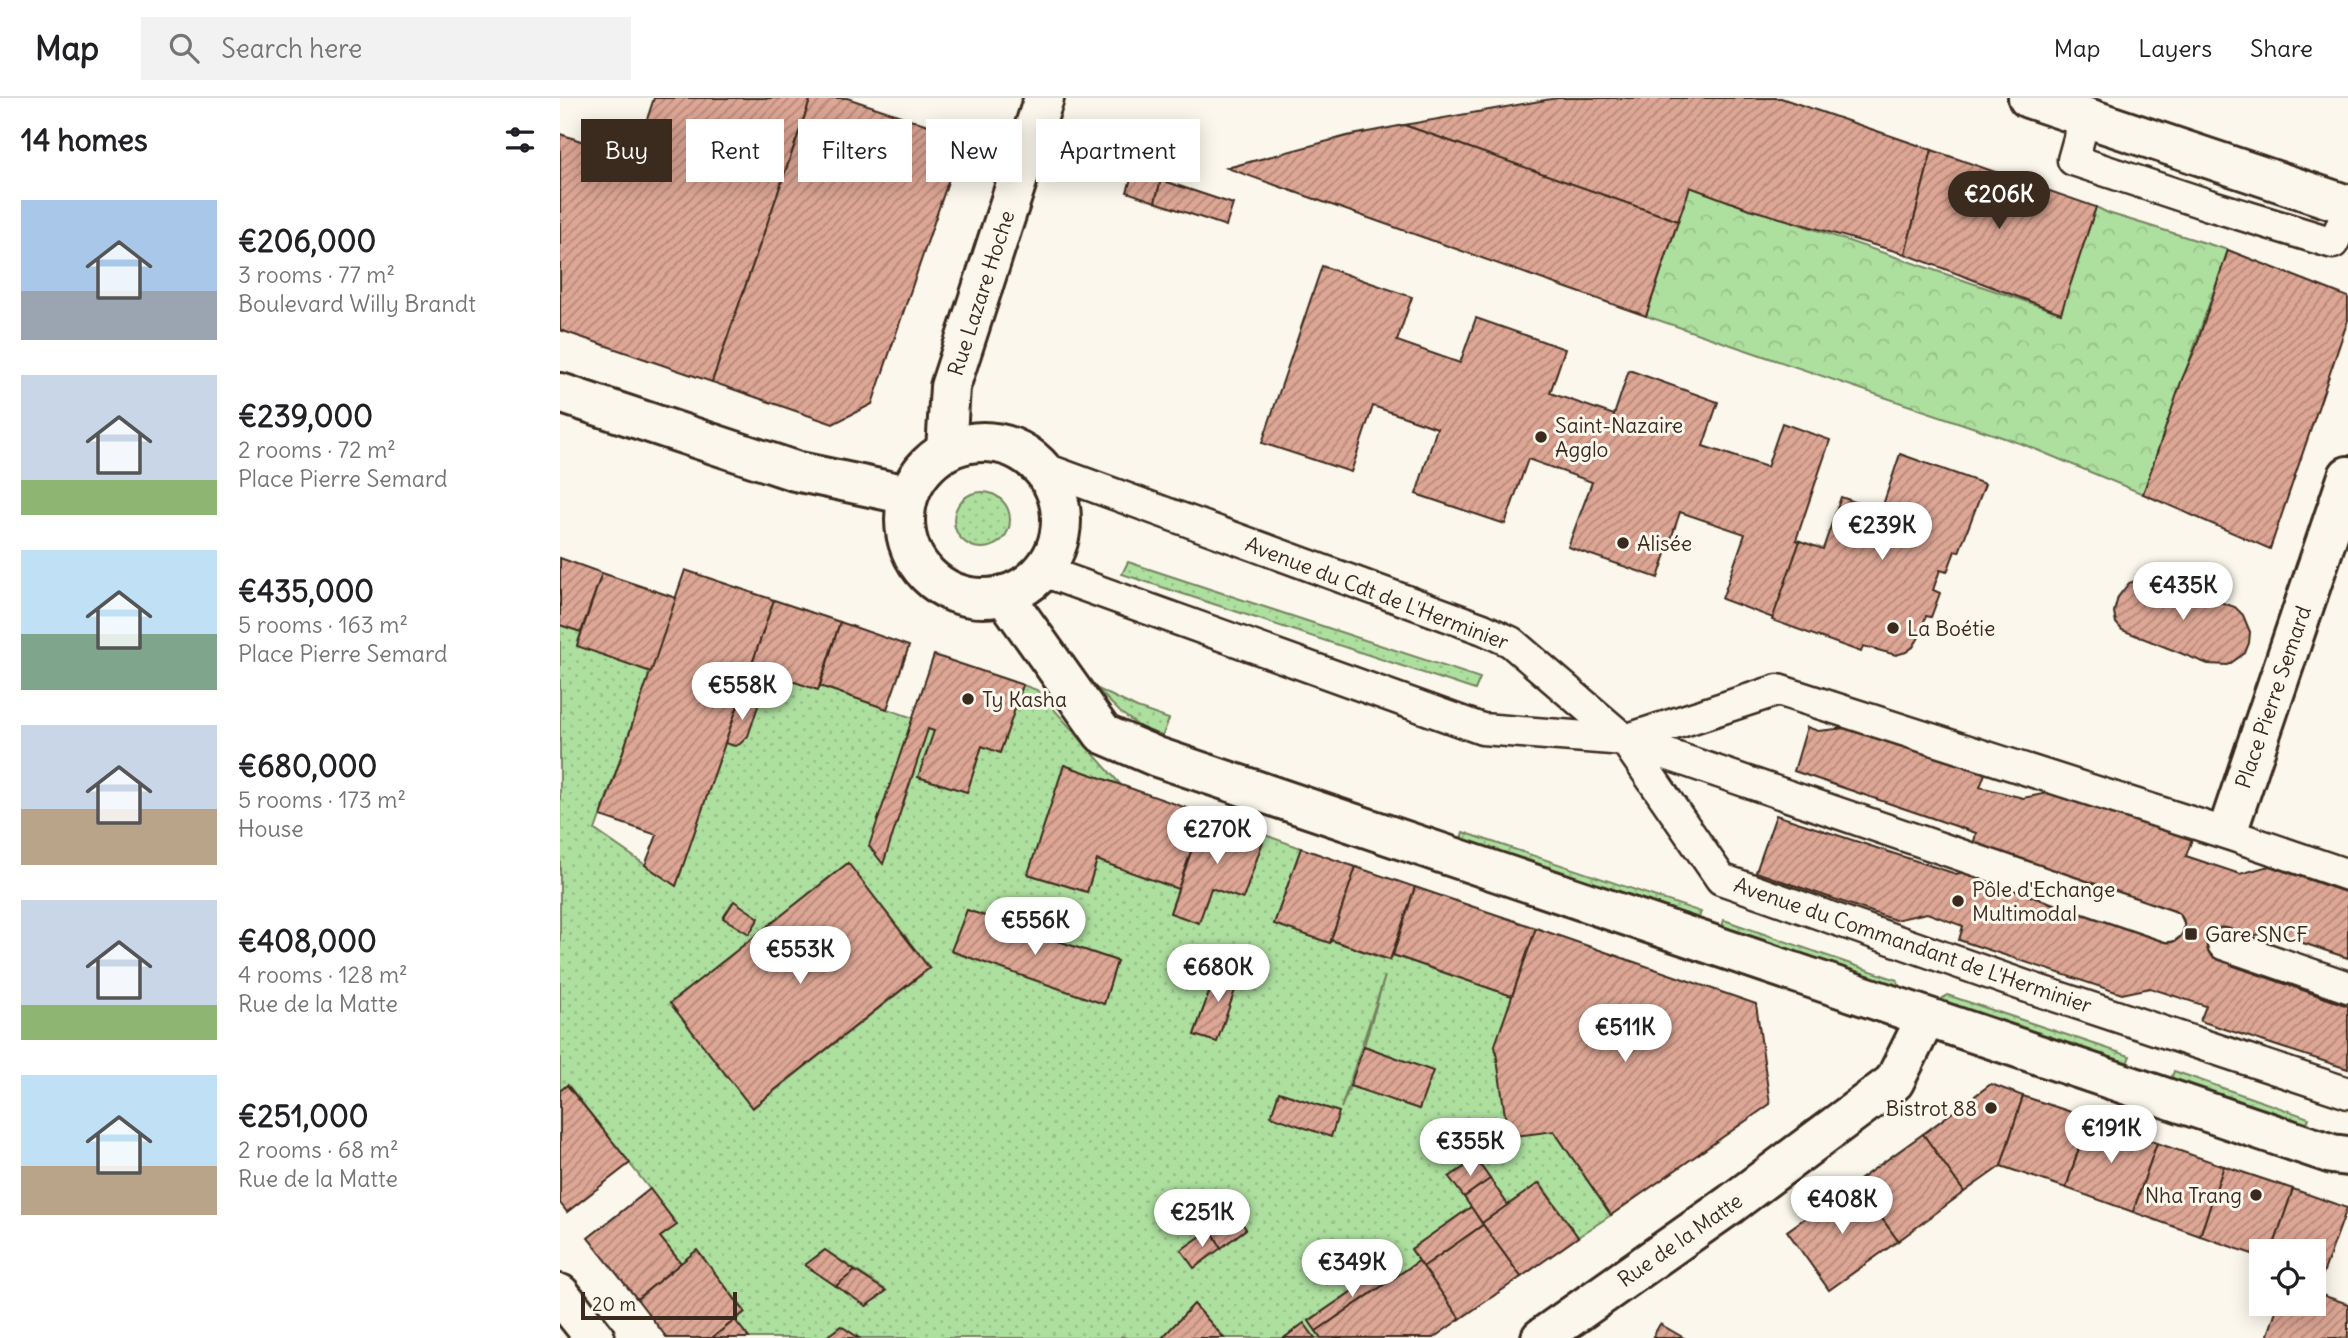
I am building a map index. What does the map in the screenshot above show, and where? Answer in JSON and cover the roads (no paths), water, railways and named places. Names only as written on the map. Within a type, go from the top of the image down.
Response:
[{"type":"street","name":"Rue Lazare Hoche","points":[[946,450],[950,387],[1044,98]]},
{"type":"street","points":[[2028,98],[2348,205]]},
{"type":"street","points":[[560,393],[795,471],[908,495]]},
{"type":"street","points":[[971,441],[998,442],[1022,451],[1043,468],[1055,487],[1061,508],[1061,530],[1055,551],[1043,571],[1026,586],[1004,595],[981,598],[958,595],[938,584],[921,569],[909,546],[904,520],[908,495],[916,477],[929,462],[946,450],[971,441]]},
{"type":"street","name":"Place Pierre Semard","points":[[2232,818],[2348,476]]},
{"type":"street","points":[[1004,595],[1103,734],[1157,757],[1926,1018],[2332,1154],[2348,1156]]},
{"type":"street","name":"Rue de la Matte","points":[[1541,1338],[1731,1204],[1894,1082],[1926,1018]]},
{"type":"street","points":[[560,1294],[595,1338]]},
{"type":"lane","points":[[2085,117],[2073,160],[2333,243],[2348,213]]},
{"type":"lane","name":"Avenue du Cdt de L'Herminier","points":[[1043,468],[1483,629],[1511,642],[1625,740]]},
{"type":"lane","points":[[1043,571],[1482,729],[1625,740],[2168,926]]},
{"type":"lane","points":[[1625,740],[1778,690],[2348,875]]},
{"type":"lane","name":"Avenue du Commandant de L'Herminier","points":[[1625,740],[1721,879],[2028,987],[2348,1093]]},
{"type":"lane","points":[[2223,944],[2348,987]]},
{"type":"place","name":"Saint-Nazaire Agglo","points":[[1541,437]]},
{"type":"place","name":"Alisée","points":[[1623,543]]},
{"type":"place","name":"La Boétie","points":[[1893,628]]},
{"type":"place","name":"Ty Kasha","points":[[968,699]]},
{"type":"place","name":"Pôle d'Echange Multimodal","points":[[1958,901]]},
{"type":"place","name":"Gare SNCF","points":[[2191,934]]},
{"type":"place","name":"Bistrot 88","points":[[1991,1108]]},
{"type":"place","name":"Nha Trang","points":[[2256,1195]]}]
